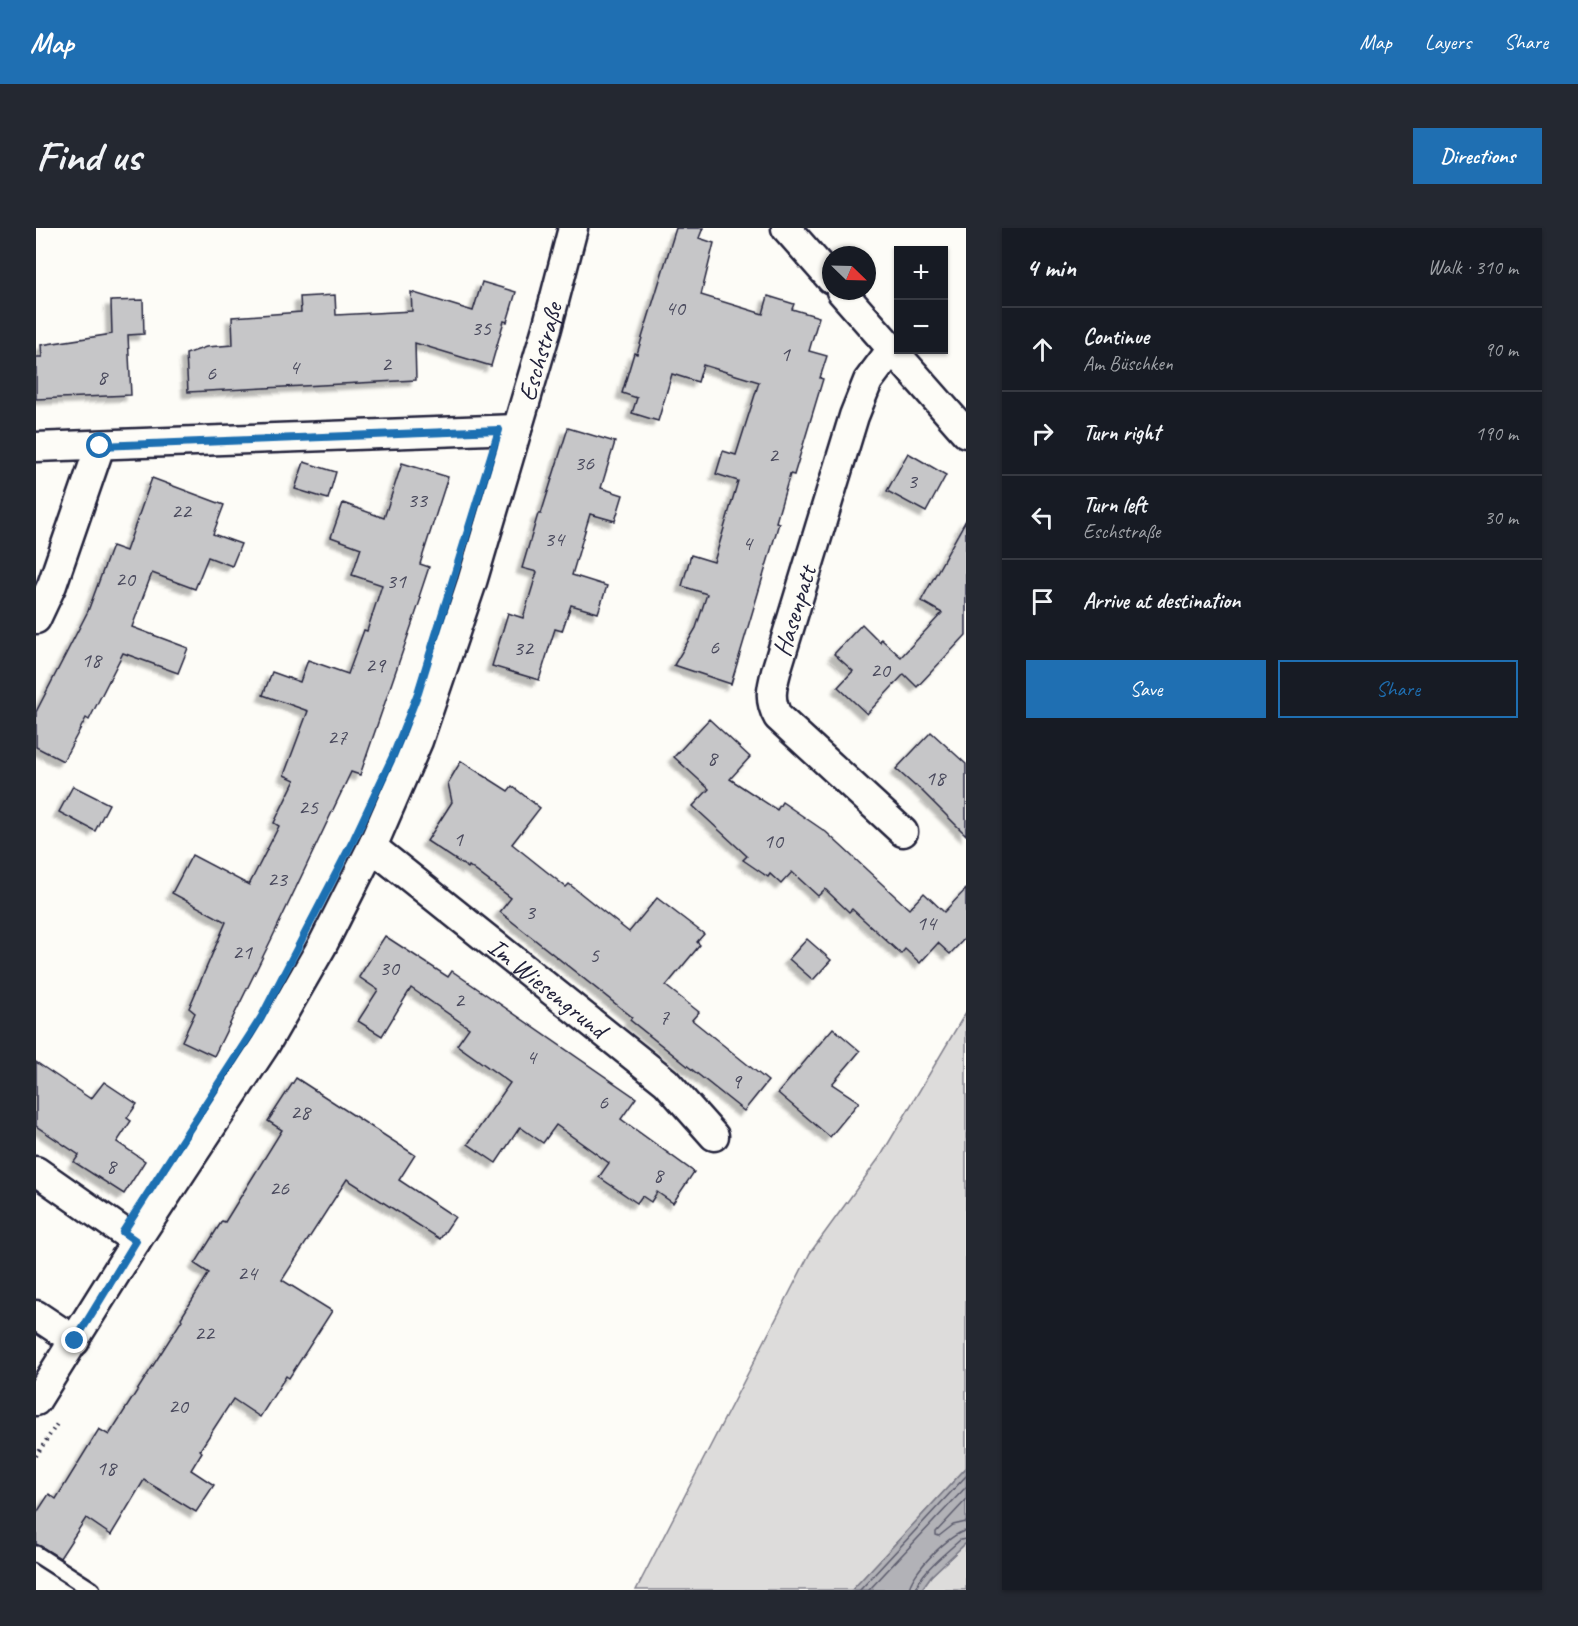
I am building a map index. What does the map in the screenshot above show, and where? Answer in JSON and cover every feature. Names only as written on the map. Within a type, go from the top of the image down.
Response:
[{"type":"street","name":"Eschstraße","points":[[36,1401],[136,1241],[265,1045],[322,946],[372,847],[418,741],[472,582],[547,328],[573,228]]},
{"type":"street","points":[[786,228],[822,269]]},
{"type":"street","points":[[849,300],[966,433]]},
{"type":"street","name":"Hasenpatt","points":[[892,350],[868,381],[854,416],[777,668],[772,687],[771,705],[778,717],[903,832]]},
{"type":"street","points":[[36,447],[517,429]]},
{"type":"street","points":[[36,619],[52,585],[100,446]]},
{"type":"street","name":"Im Wiesengrund","points":[[372,847],[666,1082],[714,1136]]},
{"type":"street","points":[[36,1171],[136,1241]]},
{"type":"street","points":[[36,1315],[75,1341]]},
{"type":"lane","points":[[36,1554],[92,1590]]},
{"type":"shaded area","points":[[966,1012],[966,1468],[852,1590],[636,1590],[810,1253],[882,1154]]},
{"type":"shaded area","points":[[966,1543],[966,1590],[921,1590],[931,1576]]},
{"type":"water","points":[[966,1468],[966,1543],[931,1576],[921,1590],[852,1590]]},
{"type":"building","points":[[676,228],[703,228],[699,238],[714,243],[701,295],[763,314],[768,296],[794,304],[792,309],[819,317],[809,351],[827,356],[820,378],[823,379],[794,475],[790,474],[776,522],[779,523],[731,684],[674,665],[696,628],[707,594],[682,586],[691,555],[714,562],[738,481],[716,474],[723,451],[736,455],[759,382],[703,365],[698,382],[672,374],[658,421],[632,413],[637,398],[622,393],[634,353],[637,354]]},
{"type":"building","points":[[482,282],[516,292],[507,322],[504,321],[491,366],[415,343],[416,380],[188,392],[186,354],[206,347],[233,345],[232,317],[301,312],[300,297],[335,295],[336,315],[412,311],[411,292],[473,311]]},
{"type":"building","points":[[143,300],[144,334],[128,335],[131,395],[36,399],[36,357],[42,357],[41,345],[112,334],[111,301]]},
{"type":"building","points":[[568,428],[615,442],[601,488],[623,495],[615,521],[590,514],[572,575],[607,586],[598,613],[571,605],[562,631],[555,629],[539,680],[492,666],[508,613],[523,618],[537,572],[522,568]]},
{"type":"building","points":[[908,453],[946,475],[926,512],[887,491]]},
{"type":"building","points":[[304,462],[336,472],[328,499],[295,489]]},
{"type":"building","points":[[402,463],[448,477],[420,564],[429,567],[419,597],[421,598],[360,775],[351,772],[214,1056],[182,1041],[195,1013],[189,1008],[226,922],[172,893],[192,855],[249,885],[279,826],[274,823],[295,780],[284,775],[308,711],[263,695],[272,672],[300,682],[308,660],[348,674],[364,630],[367,631],[382,585],[352,575],[361,548],[331,537],[343,503],[384,518]]},
{"type":"building","points":[[152,478],[224,505],[213,534],[241,544],[232,566],[208,557],[195,589],[152,573],[132,627],[188,648],[178,673],[123,653],[89,720],[86,718],[63,761],[36,747],[36,712],[88,611],[112,546],[126,551]]},
{"type":"building","points":[[966,520],[966,635],[917,687],[904,674],[867,714],[838,687],[853,671],[834,654],[862,624],[880,642],[881,639],[901,657],[942,613],[921,601]]},
{"type":"building","points":[[709,719],[750,757],[730,779],[777,810],[782,802],[826,832],[909,909],[924,893],[944,912],[966,889],[966,937],[950,954],[938,943],[920,963],[905,949],[901,954],[852,909],[849,912],[825,889],[818,896],[792,872],[781,884],[770,874],[768,877],[743,860],[747,856],[693,806],[709,789],[674,757]]},
{"type":"building","points":[[931,732],[966,764],[966,835],[916,785],[896,769]]},
{"type":"building","points":[[461,761],[508,791],[512,786],[540,808],[512,844],[566,887],[569,884],[629,932],[657,898],[704,934],[697,942],[700,945],[666,986],[699,1012],[692,1020],[768,1081],[744,1111],[630,1020],[632,1017],[500,912],[511,898],[469,866],[468,868],[427,841],[452,802],[448,783]]},
{"type":"building","points":[[73,786],[109,804],[95,831],[59,812]]},
{"type":"building","points":[[385,936],[448,977],[452,971],[636,1098],[621,1119],[694,1172],[673,1203],[657,1192],[651,1202],[642,1196],[637,1203],[599,1177],[609,1163],[556,1125],[543,1143],[520,1127],[496,1163],[468,1144],[510,1083],[457,1045],[469,1028],[411,988],[382,1036],[358,1021],[378,990],[359,977]]},
{"type":"building","points":[[807,939],[831,960],[813,980],[789,959]]},
{"type":"building","points":[[833,1028],[860,1051],[832,1084],[859,1102],[830,1137],[778,1093]]},
{"type":"building","points":[[36,1062],[91,1099],[104,1082],[137,1104],[127,1118],[131,1121],[117,1142],[145,1161],[124,1194],[74,1162],[79,1155],[36,1126]]},
{"type":"building","points":[[296,1078],[415,1155],[399,1180],[455,1217],[440,1239],[347,1179],[282,1280],[332,1311],[289,1378],[286,1376],[260,1417],[233,1399],[200,1450],[202,1452],[191,1470],[214,1485],[196,1512],[144,1480],[111,1535],[86,1518],[60,1558],[36,1544],[36,1514],[49,1494],[56,1499],[99,1429],[109,1435],[182,1320],[181,1318],[209,1273],[195,1264],[222,1221],[225,1222],[282,1130],[268,1121]]},
{"type":"route","points":[[75,1341],[136,1241],[123,1232],[261,1018],[354,839],[393,756],[418,693],[499,430],[100,446]]}]
